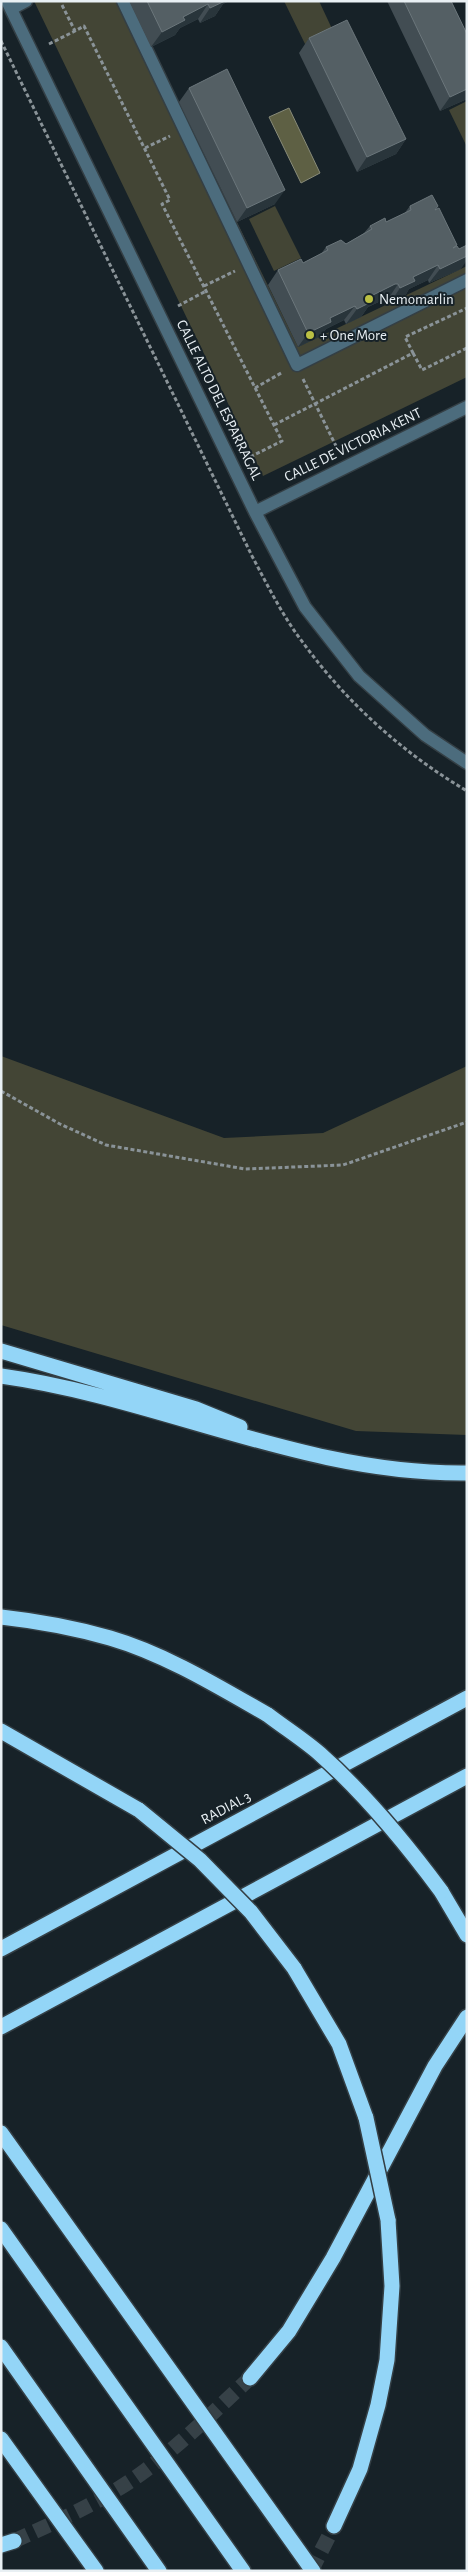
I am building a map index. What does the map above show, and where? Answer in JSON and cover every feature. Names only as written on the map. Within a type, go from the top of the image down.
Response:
[{"type":"highway","points":[[1,1351],[196,1409],[302,1453]]},
{"type":"highway","points":[[1,1376],[49,1383],[302,1453],[369,1467],[467,1472]]},
{"type":"highway","points":[[1,1617],[30,1620],[111,1638],[180,1667],[268,1715],[319,1753],[363,1794],[405,1842],[441,1891],[467,1936]]},
{"type":"highway","name":"RADIAL 3","points":[[1,1949],[467,1698]]},
{"type":"highway","points":[[1,1731],[139,1810],[200,1860],[251,1912],[294,1968],[338,2044],[366,2118],[388,2220],[392,2286],[387,2360],[378,2405],[360,2470],[334,2526]]},
{"type":"highway","points":[[1,2027],[467,1776]]},
{"type":"highway","points":[[250,2378],[294,2323],[333,2258],[435,2066],[467,2017]]},
{"type":"highway","points":[[1,2133],[313,2571]]},
{"type":"highway","points":[[1,2229],[243,2571]]},
{"type":"highway","points":[[1,2346],[160,2571]]},
{"type":"highway","points":[[1,2439],[96,2571]]},
{"type":"street","points":[[9,5],[26,1]]},
{"type":"street","points":[[123,1],[296,364],[467,280]]},
{"type":"street","name":"CALLE ALTO DEL ESPARRAGAL","points":[[9,5],[255,512],[305,607],[359,676],[426,736],[467,763]]},
{"type":"street","name":"CALLE DE VICTORIA KENT","points":[[255,512],[467,408]]},
{"type":"path","points":[[62,5],[75,31]]},
{"type":"path","points":[[49,44],[84,26],[145,148],[170,200],[162,204],[282,441],[250,457]]},
{"type":"path","points":[[145,148],[184,129]]},
{"type":"path","points":[[204,286],[248,264]]},
{"type":"path","points":[[178,306],[206,291]]},
{"type":"path","points":[[467,308],[404,338],[422,370],[467,348]]},
{"type":"path","points":[[274,425],[413,353]]},
{"type":"path","points":[[255,388],[296,364],[336,446]]},
{"type":"path","points":[[1,1091],[60,1124],[106,1145],[245,1169],[343,1165],[467,1122]]},
{"type":"shaded area","points":[[34,1],[129,1],[298,347],[467,266],[467,377],[263,476]]},
{"type":"shaded area","points":[[284,1],[319,1],[334,33],[306,46]]},
{"type":"shaded area","points":[[467,101],[467,147],[449,110]]},
{"type":"shaded area","points":[[289,108],[320,173],[301,183],[269,117]]},
{"type":"shaded area","points":[[275,206],[301,258],[274,271],[249,219]]},
{"type":"shaded area","points":[[1,1056],[224,1138],[323,1133],[467,1066],[467,1435],[356,1431],[1,1325]]},
{"type":"building","points":[[147,1],[225,1],[210,8],[208,4],[183,17],[185,20],[162,32]]},
{"type":"building","points":[[404,1],[451,1],[467,34],[467,89],[450,97]]},
{"type":"building","points":[[347,20],[406,139],[367,157],[309,38]]},
{"type":"building","points":[[227,69],[285,190],[247,208],[189,88]]},
{"type":"building","points":[[432,195],[438,206],[435,210],[439,208],[457,245],[453,248],[457,246],[459,249],[467,245],[467,256],[440,269],[438,265],[413,277],[415,281],[400,288],[398,284],[395,284],[371,296],[371,302],[357,309],[355,306],[330,318],[331,322],[308,333],[278,270],[301,259],[303,263],[328,250],[326,247],[341,240],[346,244],[372,229],[370,226],[385,218],[386,222],[411,210],[410,206]]},
{"type":"tunnel","points":[[14,2541],[82,2509],[131,2481],[186,2437],[250,2378]]},
{"type":"tunnel","points":[[311,2571],[334,2526]]},
{"type":"place","name":"Nemomarlin","points":[[369,299]]},
{"type":"place","name":"+ One More","points":[[310,335]]}]
